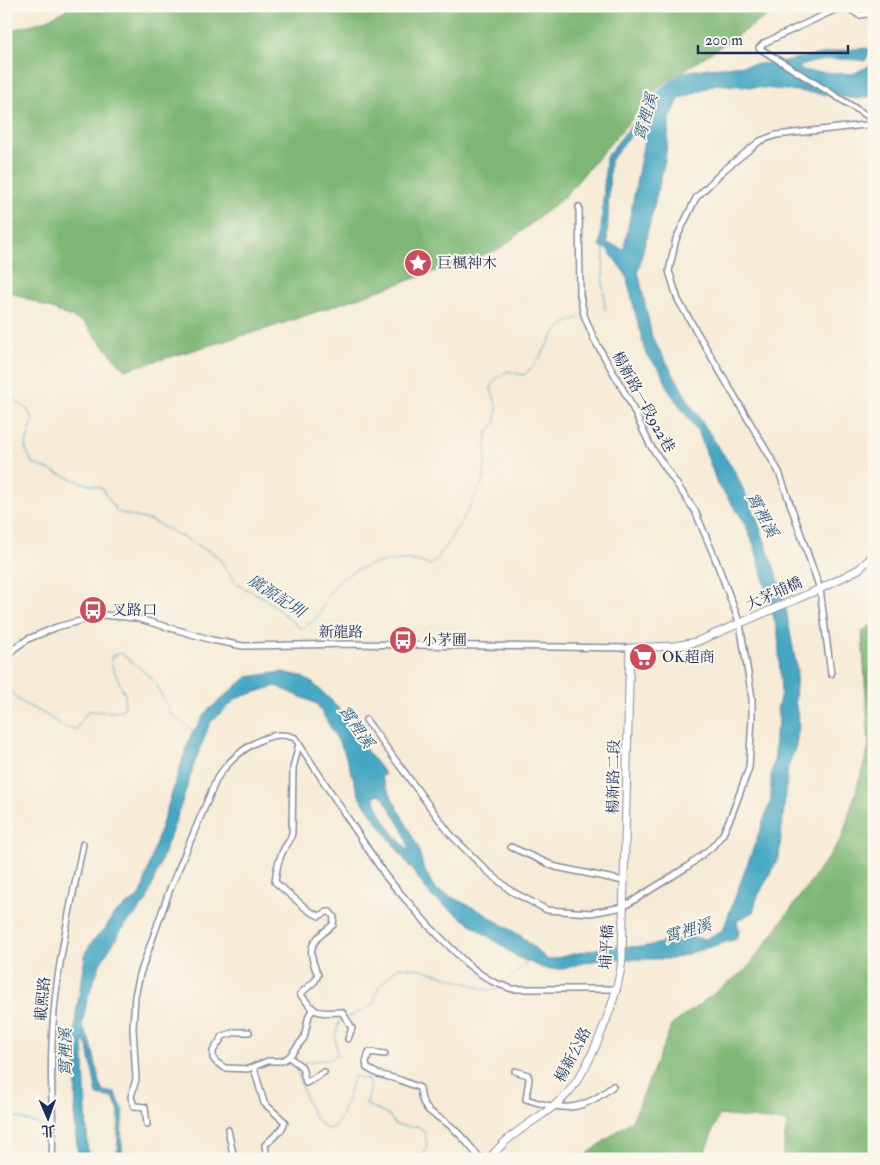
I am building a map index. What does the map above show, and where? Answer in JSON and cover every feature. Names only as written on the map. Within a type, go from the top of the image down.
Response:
[{"type":"main road","name":"大茅埔橋","points":[[630,648],[676,646],[696,642],[820,589],[859,569],[874,555]]},
{"type":"main road","name":"楊新路二段","points":[[623,907],[630,648]]},
{"type":"main road","name":"埔平橋","points":[[617,989],[622,958],[623,907]]},
{"type":"main road","name":"楊新公路","points":[[489,1159],[518,1130],[554,1107],[570,1091],[582,1072],[606,1020],[617,989]]},
{"type":"street","points":[[874,13],[859,14],[844,6],[764,43],[760,48],[874,122]]},
{"type":"street","points":[[830,674],[820,589],[779,472],[678,300],[668,272],[676,239],[696,198],[724,170],[760,141],[776,135],[874,122]]},
{"type":"street","name":"楊新路一段922巷","points":[[579,207],[580,287],[584,316],[594,339],[629,400],[650,445],[695,510],[716,558],[740,624],[752,698],[749,768],[723,834],[712,847],[687,867],[623,907]]},
{"type":"street","name":"新龍路","points":[[6,657],[15,648],[28,640],[57,627],[103,615],[136,618],[212,640],[243,646],[348,644],[630,648]]},
{"type":"street","points":[[366,720],[450,834],[486,870],[511,891],[547,910],[591,913],[623,907]]},
{"type":"street","points":[[147,1124],[145,1107],[134,1106],[131,1097],[136,1079],[133,1028],[135,996],[140,974],[170,890],[216,778],[227,764],[252,745],[276,735],[287,734],[295,738],[388,878],[429,926],[466,963],[479,973],[493,982],[512,989],[617,989]]},
{"type":"street","points":[[299,744],[293,768],[292,833],[279,864],[275,882],[309,911],[319,916],[330,912],[334,917],[333,925],[320,935],[311,950],[310,959],[318,975],[315,981],[300,994],[313,1010],[320,1013],[342,1012],[352,1028],[348,1039]]},
{"type":"street","name":"載熙路","points":[[52,1159],[54,1121],[52,1044],[58,970],[83,844]]},
{"type":"street","points":[[510,846],[556,867],[624,882]]},
{"type":"street","points":[[249,1032],[236,1032],[223,1036],[214,1051],[213,1058],[218,1064],[225,1068],[248,1069],[268,1061],[282,1061],[289,1057],[304,1038],[309,1015],[313,1010]]},
{"type":"street","points":[[385,1054],[368,1052],[367,1068],[378,1074],[420,1088],[426,1110],[453,1128],[481,1159]]},
{"type":"street","points":[[289,1057],[302,1068],[306,1083],[324,1072]]},
{"type":"street","points":[[254,1068],[264,1102],[285,1122],[281,1130],[265,1145],[267,1159]]},
{"type":"street","points":[[514,1071],[528,1075],[526,1099],[554,1107],[573,1108],[595,1099],[613,1086]]},
{"type":"street","points":[[228,1130],[234,1159]]},
{"type":"green space","points":[[67,6],[782,6],[660,86],[564,197],[500,249],[269,328],[125,370],[83,322],[6,290],[6,32],[47,20],[66,10]]},
{"type":"green space","points":[[874,623],[874,1159],[782,1159],[787,1122],[719,1115],[702,1159],[581,1159],[633,1119],[672,1025],[748,968],[842,838],[869,747],[862,632]]},
{"type":"water","name":"霄裡溪","points":[[866,48],[871,50],[865,61],[831,60],[814,62],[798,67],[805,71],[853,74],[869,66],[874,59],[874,96],[857,99],[798,91],[716,84],[679,99],[670,119],[665,161],[638,271],[652,337],[692,407],[735,472],[755,514],[783,593],[797,670],[795,700],[799,724],[796,745],[788,767],[779,857],[757,898],[753,912],[737,921],[739,932],[736,939],[671,959],[609,959],[585,962],[564,969],[546,969],[519,958],[431,896],[360,798],[344,751],[317,704],[276,686],[237,698],[210,723],[146,902],[123,928],[100,964],[87,1000],[82,1026],[91,1043],[102,1091],[115,1093],[123,1110],[121,1136],[123,1159],[117,1159],[119,1112],[113,1098],[97,1095],[88,1047],[83,1039],[88,1159],[78,1159],[75,1125],[76,1073],[74,1052],[76,1014],[86,951],[95,938],[105,929],[114,914],[141,895],[190,737],[207,711],[247,677],[282,672],[301,676],[314,684],[336,705],[360,742],[385,774],[381,777],[417,845],[424,869],[435,889],[478,910],[521,936],[548,960],[609,946],[642,947],[691,937],[706,939],[723,930],[771,800],[775,734],[779,722],[777,710],[781,693],[778,634],[755,548],[744,521],[717,483],[699,433],[670,392],[660,370],[646,355],[626,275],[608,250],[600,246],[606,157],[661,88],[684,72],[708,68],[774,63],[843,50]],"holes":[[[649,114],[624,249],[623,249],[607,243],[610,161]],[[381,794],[403,829],[410,852],[393,833],[380,812],[374,796]]]},
{"type":"waterway","name":"廣源記圳","points":[[604,248],[603,282],[605,310]]},
{"type":"waterway","name":"廣源記圳","points":[[6,394],[28,410],[33,421],[25,447],[32,463],[77,481],[102,488],[117,512],[152,521],[216,555],[238,585],[263,597],[300,628],[316,619],[335,585],[361,568],[382,562],[410,560],[430,565],[438,558],[467,512],[484,479],[487,433],[496,422],[497,407],[491,389],[496,379],[507,371],[524,375],[541,356],[558,330],[572,320],[582,317]]},
{"type":"waterway","points":[[6,685],[21,702],[62,726],[76,729],[88,711],[117,712],[124,708],[125,695],[112,666],[111,657],[121,653],[154,680],[171,714],[195,732]]},
{"type":"waterway","points":[[506,982],[527,962]]},
{"type":"waterway","points":[[348,1017],[373,1005],[376,993],[385,979],[399,967],[422,969],[488,990],[499,989]]},
{"type":"waterway","points":[[302,1065],[313,1061],[332,1059],[337,1054],[335,1037],[339,1022],[345,1019]]},
{"type":"waterway","points":[[298,1066],[296,1067],[310,1109],[326,1129],[333,1128],[341,1118],[354,1076],[369,1080],[370,1092],[366,1104],[390,1116],[395,1125],[418,1126],[425,1132],[427,1147],[422,1159]]},
{"type":"waterway","points":[[6,1114],[49,1128]]},
{"type":"place","name":"巨楓神木","points":[[418,263]]},
{"type":"place","name":"叉路口","points":[[93,610]]},
{"type":"place","name":"小茅圃","points":[[403,640]]},
{"type":"place","name":"OK超商","points":[[643,657]]}]
